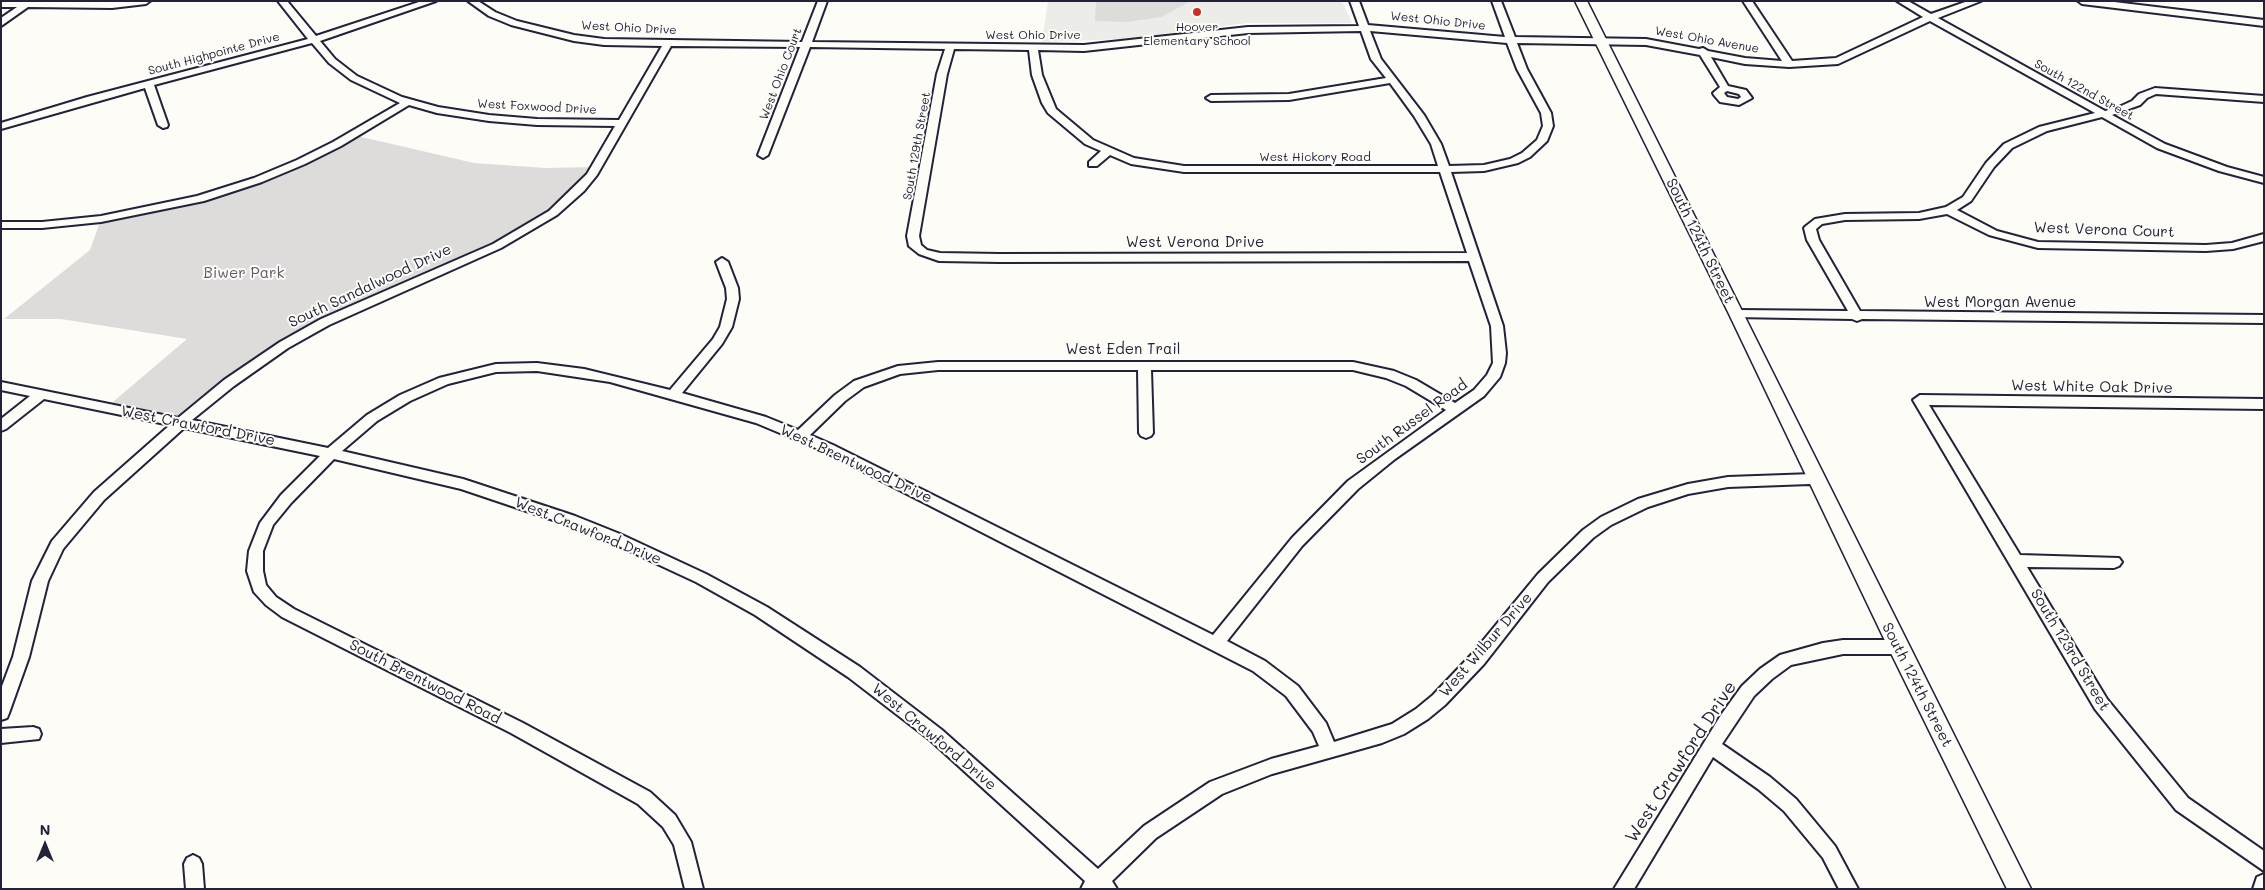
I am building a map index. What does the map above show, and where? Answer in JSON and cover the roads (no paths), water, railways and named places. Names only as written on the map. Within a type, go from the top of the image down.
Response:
[{"type":"street","points":[[1,4],[112,5],[146,1]]},
{"type":"street","name":"West Foxwood Drive","points":[[282,1],[332,61],[354,78],[378,91],[408,102],[438,110],[489,118],[537,122],[622,123]]},
{"type":"street","name":"South Highpointe Drive","points":[[1,126],[61,107],[315,40],[432,1]]},
{"type":"street","name":"West Ohio Drive","points":[[472,1],[492,14],[549,33],[604,42],[1033,48],[1119,45],[1248,30],[1364,28],[1415,30],[1474,38],[1510,40],[1600,41]]},
{"type":"street","name":"West Ohio Court","points":[[763,155],[823,1]]},
{"type":"street","name":"South Russel Road","points":[[1216,643],[1297,542],[1353,485],[1390,456],[1479,394],[1489,383],[1496,371],[1500,353],[1498,326],[1445,170],[1430,133],[1419,115],[1376,59],[1354,1]]},
{"type":"street","name":"West Hickory Road","points":[[1033,48],[1037,75],[1047,103],[1052,111],[1079,135],[1108,152],[1146,164],[1184,169],[1445,170],[1484,168],[1514,161],[1526,155],[1542,141],[1548,126],[1548,119],[1529,85],[1496,1]]},
{"type":"street","name":"South 124th Street","points":[[1581,1],[1737,314],[1814,480],[2019,889]]},
{"type":"street","points":[[1746,1],[1789,64]]},
{"type":"street","name":"South 122nd Street","points":[[1901,1],[2100,114],[2161,146],[2223,169],[2264,180]]},
{"type":"street","name":"West Ohio Avenue","points":[[1600,41],[1646,42],[1744,60],[1789,64],[1838,60],[1929,18],[1976,1]]},
{"type":"street","points":[[2082,1],[2264,23]]},
{"type":"street","points":[[1,22],[26,4]]},
{"type":"street","name":"South Sandalwood Drive","points":[[1,714],[21,657],[40,581],[58,545],[98,496],[229,383],[311,328],[497,246],[535,226],[553,213],[580,189],[592,175],[668,43]]},
{"type":"street","name":"South 129th Street","points":[[918,248],[913,241],[913,236],[942,74],[950,47]]},
{"type":"street","points":[[1703,51],[1714,73],[1725,88]]},
{"type":"street","points":[[1210,98],[1289,97],[1391,80]]},
{"type":"street","points":[[149,84],[163,125]]},
{"type":"street","points":[[1857,317],[1813,240],[1810,228],[1819,221],[1844,216],[1919,216],[1949,210],[1967,199],[1990,165],[2008,146],[2043,129],[2136,104],[2142,96],[2155,91],[2264,99]]},
{"type":"street","points":[[1,225],[42,225],[101,219],[200,199],[258,180],[301,162],[408,102]]},
{"type":"street","points":[[1093,164],[1108,152]]},
{"type":"street","name":"West Verona Court","points":[[1949,210],[1993,233],[2038,245],[2206,248],[2233,246],[2264,237]]},
{"type":"street","name":"West Verona Drive","points":[[918,248],[923,252],[939,256],[1000,258],[1474,256]]},
{"type":"street","points":[[672,395],[718,341],[726,327],[733,299],[732,288],[722,262]]},
{"type":"street","name":"West Morgan Avenue","points":[[1737,314],[1857,317],[2264,320]]},
{"type":"street","points":[[1144,365],[1146,433]]},
{"type":"street","name":"West Eden Trail","points":[[801,435],[840,398],[859,384],[898,370],[938,366],[1353,366],[1388,374],[1412,383],[1457,410]]},
{"type":"street","name":"West Brentwood Drive","points":[[332,452],[366,422],[405,398],[444,381],[496,368],[537,367],[584,373],[760,420],[801,435],[1259,666],[1292,692],[1320,728],[1330,751]]},
{"type":"street","name":"West Crawford Drive","points":[[1,386],[332,452],[463,484],[570,520],[674,565],[761,611],[854,672],[936,735],[1098,886]]},
{"type":"street","points":[[1,426],[42,394]]},
{"type":"street","name":"West White Oak Drive","points":[[1920,400],[2264,404]]},
{"type":"street","name":"South 123rd Street","points":[[1920,400],[2018,561],[2101,704],[2182,804],[2264,862]]},
{"type":"street","name":"South Brentwood Road","points":[[332,452],[286,499],[262,532],[256,551],[255,571],[259,588],[288,613],[517,728],[644,798],[669,821],[682,842],[689,863],[694,889]]},
{"type":"street","name":"West Wilbur Drive","points":[[1098,886],[1150,832],[1216,788],[1271,767],[1330,751],[1398,729],[1428,710],[1478,659],[1543,578],[1588,534],[1606,521],[1643,503],[1688,489],[1728,482],[1814,480]]},
{"type":"street","points":[[2018,561],[2114,562]]},
{"type":"street","name":"West Crawford Drive","points":[[1623,889],[1711,746],[1748,692],[1766,674],[1786,660],[1803,654],[1843,647],[1898,647]]},
{"type":"street","points":[[1,736],[33,734]]},
{"type":"street","points":[[1711,746],[1764,783],[1790,805],[1829,852],[1849,889]]},
{"type":"street","points":[[193,864],[195,889]]},
{"type":"street","points":[[2262,889],[2264,882]]},
{"type":"place","name":"Hoover Elementary School","points":[[1197,12]]},
{"type":"park label","name":"Biwer Park","points":[[244,273]]}]
